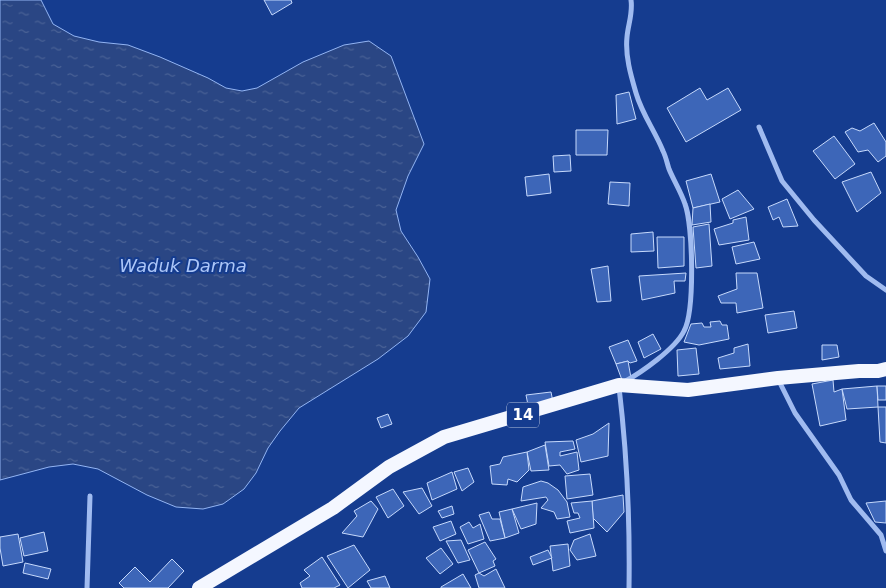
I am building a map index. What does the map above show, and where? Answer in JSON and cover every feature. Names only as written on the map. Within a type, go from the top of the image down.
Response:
[{"type":"highway","name":"14","points":[[199,588],[333,508],[389,467],[444,437],[619,385],[688,390],[778,378],[886,369]]},
{"type":"street","points":[[629,588],[630,536],[624,427],[619,385],[644,370],[676,344],[685,330],[690,311],[692,267],[686,205],[636,95],[628,61],[626,39],[632,7],[631,0]]},
{"type":"street","points":[[759,127],[782,181],[814,220],[866,276],[886,290]]},
{"type":"street","points":[[778,378],[795,413],[839,475],[851,500],[883,534],[886,551]]},
{"type":"street","points":[[87,588],[90,496]]},
{"type":"water","name":"Waduk Darma","points":[[0,0],[41,0],[53,24],[74,36],[99,42],[128,45],[208,78],[226,88],[242,91],[257,88],[303,62],[344,45],[369,41],[391,56],[424,144],[408,176],[396,210],[401,231],[430,279],[426,312],[408,336],[378,359],[299,408],[268,448],[256,473],[244,489],[223,504],[203,509],[176,507],[147,495],[98,469],[73,464],[49,467],[0,480]]},
{"type":"building","points":[[264,0],[291,0],[292,3],[272,15]]},
{"type":"building","points":[[700,88],[707,100],[728,88],[741,110],[686,142],[667,108]]},
{"type":"building","points":[[629,92],[636,119],[617,124],[616,95]]},
{"type":"building","points":[[874,123],[886,142],[886,156],[878,162],[868,150],[858,152],[845,132],[852,128],[860,131]]},
{"type":"building","points":[[576,130],[608,130],[607,155],[576,155]]},
{"type":"building","points":[[834,136],[855,164],[835,179],[813,151]]},
{"type":"building","points":[[570,155],[571,171],[554,172],[553,156]]},
{"type":"building","points":[[871,172],[881,193],[857,212],[842,182]]},
{"type":"building","points":[[549,174],[551,193],[527,196],[525,177]]},
{"type":"building","points":[[711,174],[720,202],[693,208],[686,181]]},
{"type":"building","points":[[610,182],[630,183],[629,206],[608,204]]},
{"type":"building","points":[[738,190],[754,209],[730,219],[722,199]]},
{"type":"building","points":[[787,199],[798,226],[783,227],[779,217],[773,220],[768,207]]},
{"type":"building","points":[[710,204],[711,222],[692,225],[693,208]]},
{"type":"building","points":[[746,217],[749,240],[719,245],[714,229],[733,223],[733,220]]},
{"type":"building","points":[[709,224],[712,266],[696,268],[693,227]]},
{"type":"building","points":[[653,232],[654,251],[631,252],[631,234]]},
{"type":"building","points":[[657,237],[684,237],[684,266],[658,268]]},
{"type":"building","points":[[754,242],[760,259],[736,264],[732,247]]},
{"type":"building","points":[[608,266],[611,301],[597,302],[591,269]]},
{"type":"building","points":[[686,273],[685,281],[674,281],[675,293],[642,300],[639,276]]},
{"type":"building","points":[[736,273],[757,273],[763,308],[737,313],[736,303],[721,303],[718,296],[737,289]]},
{"type":"building","points":[[794,311],[797,328],[768,333],[765,315]]},
{"type":"building","points":[[720,321],[722,325],[727,325],[729,339],[699,345],[684,342],[691,324],[702,323],[704,327],[711,327],[710,322]]},
{"type":"building","points":[[653,334],[661,349],[644,358],[638,342]]},
{"type":"building","points":[[628,340],[637,361],[616,364],[609,347]]},
{"type":"building","points":[[748,344],[750,366],[720,369],[718,358],[734,353],[734,348]]},
{"type":"building","points":[[822,345],[837,345],[839,357],[822,360]]},
{"type":"building","points":[[696,348],[699,374],[678,376],[677,350]]},
{"type":"building","points":[[628,361],[631,378],[622,380],[616,364]]},
{"type":"building","points":[[833,380],[834,392],[842,389],[846,420],[820,426],[812,384]]},
{"type":"building","points":[[877,386],[878,407],[847,409],[842,389]]},
{"type":"building","points":[[877,386],[886,386],[886,400],[878,400]]},
{"type":"building","points":[[551,392],[553,402],[529,410],[526,395]]},
{"type":"building","points":[[878,407],[886,407],[886,443],[880,442]]},
{"type":"building","points":[[388,414],[392,424],[381,428],[377,418]]},
{"type":"building","points":[[609,423],[608,456],[581,462],[576,440],[593,434]]},
{"type":"building","points":[[573,441],[575,449],[560,452],[560,456],[577,452],[579,470],[567,474],[560,465],[549,466],[545,442]]},
{"type":"building","points":[[545,445],[549,470],[531,471],[527,452]]},
{"type":"building","points":[[527,452],[529,470],[517,482],[508,479],[507,485],[492,484],[490,466],[500,464],[503,457]]},
{"type":"building","points":[[468,468],[474,482],[462,491],[454,472]]},
{"type":"building","points":[[452,472],[457,489],[432,500],[427,483]]},
{"type":"building","points":[[590,474],[593,495],[567,499],[565,476]]},
{"type":"building","points":[[541,481],[548,483],[558,490],[567,502],[570,517],[557,519],[554,512],[541,508],[548,500],[546,497],[521,501],[523,487]]},
{"type":"building","points":[[422,488],[432,506],[419,514],[403,492]]},
{"type":"building","points":[[393,489],[404,506],[388,518],[376,497]]},
{"type":"building","points":[[623,495],[624,512],[607,532],[593,518],[592,501]]},
{"type":"building","points":[[371,501],[378,509],[363,537],[342,533],[357,516],[354,511]]},
{"type":"building","points":[[592,501],[594,528],[570,533],[567,521],[580,518],[578,513],[574,513],[571,503]]},
{"type":"building","points":[[886,501],[886,523],[875,522],[866,503]]},
{"type":"building","points":[[537,503],[536,524],[521,529],[512,509]]},
{"type":"building","points":[[452,506],[454,514],[442,518],[438,511]]},
{"type":"building","points":[[512,509],[519,533],[505,538],[499,512]]},
{"type":"building","points":[[489,512],[492,519],[500,519],[505,538],[490,541],[479,515]]},
{"type":"building","points":[[451,521],[456,534],[440,541],[433,527]]},
{"type":"building","points":[[469,522],[473,528],[480,524],[484,539],[468,544],[460,527]]},
{"type":"building","points":[[44,532],[48,551],[24,556],[20,538]]},
{"type":"building","points":[[18,534],[23,562],[3,566],[0,537]]},
{"type":"building","points":[[590,534],[596,556],[577,560],[570,550],[574,540]]},
{"type":"building","points":[[461,540],[470,560],[458,563],[446,541]]},
{"type":"building","points":[[485,542],[496,559],[493,561],[495,566],[479,573],[468,550]]},
{"type":"building","points":[[568,544],[570,566],[553,571],[550,546]]},
{"type":"building","points":[[354,545],[370,570],[348,588],[327,556]]},
{"type":"building","points":[[441,548],[453,564],[440,574],[426,558]]},
{"type":"building","points":[[548,550],[552,558],[533,565],[530,557]]},
{"type":"building","points":[[322,557],[340,585],[334,588],[302,588],[300,583],[310,576],[304,570]]},
{"type":"building","points":[[172,559],[184,571],[168,588],[124,588],[119,583],[135,567],[150,582]]},
{"type":"building","points":[[25,563],[51,569],[48,579],[23,573]]},
{"type":"building","points":[[496,569],[505,588],[479,588],[475,575],[479,573],[484,576]]},
{"type":"building","points":[[463,574],[471,588],[441,588],[441,587]]},
{"type":"building","points":[[385,576],[390,588],[371,588],[367,581]]}]
